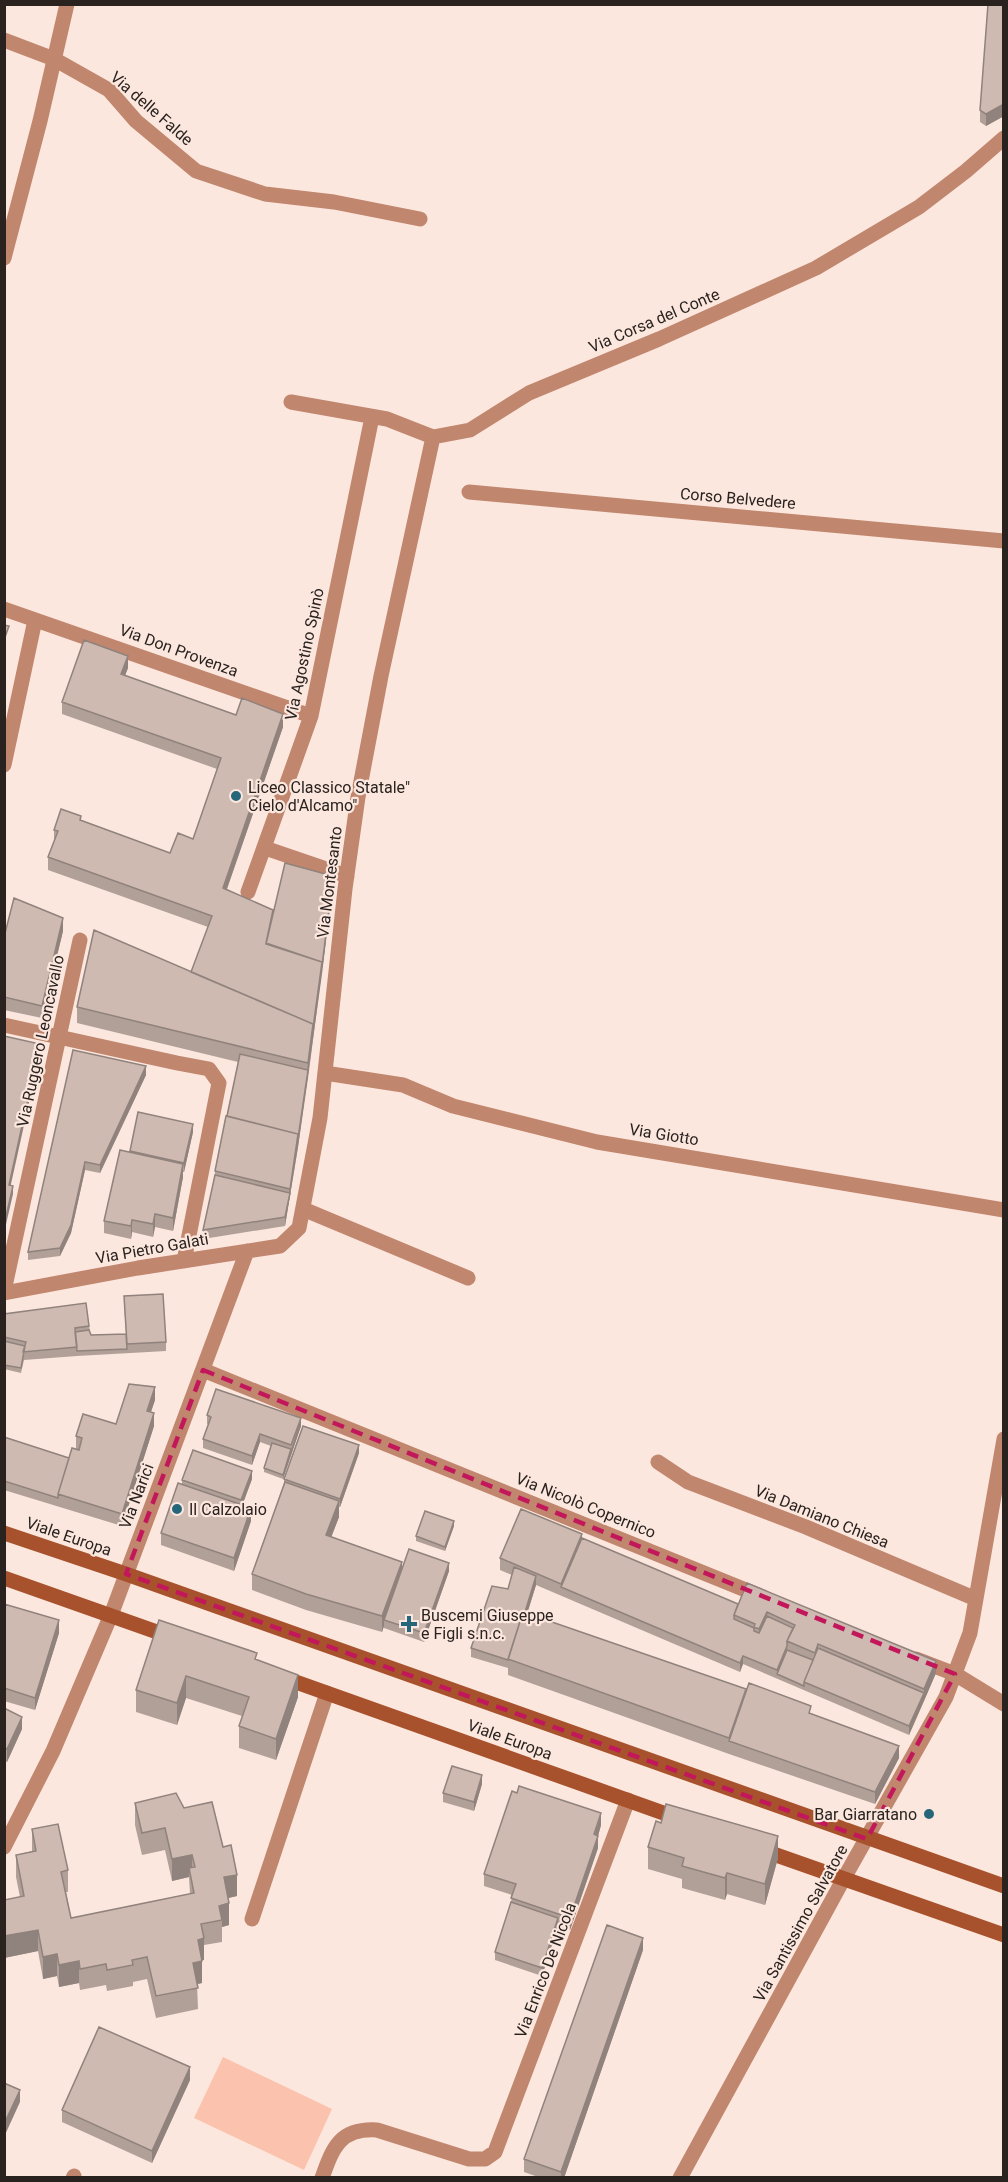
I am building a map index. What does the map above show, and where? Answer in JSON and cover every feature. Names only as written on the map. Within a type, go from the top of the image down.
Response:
[{"type":"street","points":[[4,258],[67,4]]},
{"type":"street","name":"Via delle Falde","points":[[4,40],[54,59],[109,90],[135,121],[196,171],[265,194],[334,202],[420,219]]},
{"type":"street","name":"Via Corsa del Conte","points":[[434,437],[470,430],[529,393],[659,339],[816,268],[919,207],[1004,138]]},
{"type":"street","points":[[291,402],[387,419],[434,437]]},
{"type":"street","name":"Via Agostino Spinò","points":[[248,892],[311,716],[372,417]]},
{"type":"street","name":"Via Montesanto","points":[[299,1228],[320,1118],[358,797],[381,676],[434,437]]},
{"type":"street","name":"Corso Belvedere","points":[[469,492],[1004,541]]},
{"type":"street","name":"Via Don Provenza","points":[[4,609],[311,716]]},
{"type":"street","points":[[4,765],[34,620]]},
{"type":"street","points":[[265,848],[347,876]]},
{"type":"street","name":"Via Ruggero Leoncavallo","points":[[4,1292],[80,940]]},
{"type":"street","points":[[4,1025],[209,1069],[219,1083],[184,1261]]},
{"type":"street","name":"Via Giotto","points":[[325,1073],[403,1085],[453,1106],[597,1142],[1004,1210]]},
{"type":"street","points":[[303,1209],[468,1278]]},
{"type":"street","name":"Via Pietro Galati","points":[[4,1292],[280,1246],[299,1228]]},
{"type":"street","name":"Via Narici","points":[[4,1847],[53,1751],[111,1615],[247,1251]]},
{"type":"street","name":"Via Nicolò Copernico","points":[[203,1370],[778,1602]]},
{"type":"street","name":"Via Santissimo Salvatore","points":[[680,2178],[946,1697],[970,1633],[1003,1444]]},
{"type":"street","name":"Via Damiano Chiesa","points":[[658,1462],[688,1482],[807,1527],[976,1599]]},
{"type":"street","name":"Viale Europa","points":[[4,1533],[126,1574],[1004,1886]]},
{"type":"street","points":[[4,1578],[187,1642]]},
{"type":"street","points":[[899,1652],[955,1674],[1004,1704]]},
{"type":"street","name":"Viale Europa","points":[[262,1670],[692,1824]]},
{"type":"street","points":[[252,1919],[327,1693]]},
{"type":"street","name":"Via Enrico De Nicola","points":[[322,2178],[334,2147],[354,2131],[365,2129],[377,2130],[469,2159],[484,2159],[495,2152],[628,1800]]},
{"type":"street","points":[[746,1844],[1004,1935]]},
{"type":"highlighted area","points":[[203,1370],[955,1674],[867,1839],[126,1574]]},
{"type":"shaded area","points":[[223,2057],[332,2109],[304,2170],[194,2118]]},
{"type":"building","points":[[988,4],[1004,4],[1004,104],[986,114],[980,110]]},
{"type":"building","points":[[4,625],[9,626],[4,640]]},
{"type":"building","points":[[84,640],[128,656],[121,674],[236,715],[242,698],[283,714],[223,888],[273,910],[266,943],[322,962],[313,1028],[313,1024],[191,972],[212,916],[48,857],[58,831],[54,830],[61,809],[81,816],[80,820],[170,853],[178,833],[193,839],[221,758],[62,702]]},
{"type":"building","points":[[285,863],[333,876],[322,966],[322,962],[266,944]]},
{"type":"building","points":[[14,898],[63,918],[42,1006],[4,997],[4,937]]},
{"type":"building","points":[[94,930],[313,1024],[308,1063],[77,1007]]},
{"type":"building","points":[[4,1036],[40,1044],[9,1185],[13,1186],[4,1225]]},
{"type":"building","points":[[73,1050],[146,1066],[100,1165],[85,1162],[71,1225],[60,1248],[28,1252]]},
{"type":"building","points":[[240,1054],[308,1070],[298,1138],[298,1134],[227,1116]]},
{"type":"building","points":[[138,1112],[193,1124],[184,1163],[130,1151]]},
{"type":"building","points":[[226,1116],[298,1134],[290,1189],[215,1171]]},
{"type":"building","points":[[120,1150],[183,1164],[173,1218],[155,1214],[153,1224],[132,1220],[131,1226],[104,1221]]},
{"type":"building","points":[[215,1175],[290,1193],[285,1217],[203,1230]]},
{"type":"building","points":[[163,1294],[166,1342],[127,1344],[124,1296]]},
{"type":"building","points":[[86,1303],[89,1326],[75,1328],[77,1347],[23,1352],[26,1342],[4,1337],[4,1314]]},
{"type":"building","points":[[89,1330],[91,1335],[126,1334],[127,1349],[77,1351],[75,1332]]},
{"type":"building","points":[[4,1341],[25,1346],[21,1368],[4,1365]]},
{"type":"building","points":[[129,1384],[155,1387],[147,1411],[154,1413],[122,1514],[58,1494],[72,1448],[79,1450],[82,1438],[76,1436],[83,1414],[116,1424]]},
{"type":"building","points":[[216,1389],[301,1418],[291,1445],[260,1434],[252,1456],[203,1439],[211,1417],[207,1415]]},
{"type":"building","points":[[303,1426],[359,1445],[340,1499],[284,1479]]},
{"type":"building","points":[[4,1437],[69,1458],[58,1498],[4,1481]]},
{"type":"building","points":[[272,1443],[291,1449],[283,1475],[264,1468]]},
{"type":"building","points":[[193,1450],[252,1471],[241,1500],[182,1480]]},
{"type":"building","points":[[285,1482],[339,1501],[326,1535],[402,1562],[382,1616],[306,1594],[252,1574]]},
{"type":"building","points":[[178,1483],[251,1508],[234,1558],[161,1533]]},
{"type":"building","points":[[521,1509],[582,1534],[561,1584],[500,1558]]},
{"type":"building","points":[[425,1511],[454,1521],[445,1547],[416,1536]]},
{"type":"building","points":[[582,1538],[738,1604],[734,1619],[754,1628],[754,1631],[759,1633],[767,1616],[793,1628],[777,1670],[743,1656],[740,1663],[561,1587]]},
{"type":"building","points":[[409,1549],[449,1563],[424,1633],[384,1620]]},
{"type":"building","points":[[514,1567],[536,1576],[508,1660],[471,1648],[492,1586],[508,1589]]},
{"type":"building","points":[[747,1583],[936,1661],[924,1689],[818,1644],[815,1653],[787,1641],[795,1625],[767,1612],[759,1629],[754,1627],[755,1624],[734,1615]]},
{"type":"building","points":[[4,1604],[59,1620],[35,1698],[4,1688]]},
{"type":"building","points":[[523,1612],[746,1689],[729,1738],[508,1659]]},
{"type":"building","points":[[159,1620],[257,1653],[255,1659],[298,1675],[276,1739],[239,1726],[249,1697],[186,1676],[177,1703],[136,1690]]},
{"type":"building","points":[[818,1648],[924,1693],[909,1726],[804,1682]]},
{"type":"building","points":[[787,1650],[813,1660],[804,1686],[777,1674]]},
{"type":"building","points":[[749,1683],[811,1706],[809,1713],[899,1746],[875,1792],[729,1741]]},
{"type":"building","points":[[4,1708],[22,1717],[7,1749],[4,1748]]},
{"type":"building","points":[[452,1766],[482,1775],[474,1802],[443,1793]]},
{"type":"building","points":[[519,1786],[601,1813],[594,1834],[598,1836],[570,1918],[511,1898],[516,1884],[484,1874],[512,1791],[517,1793]]},
{"type":"building","points":[[176,1793],[184,1808],[212,1802],[223,1847],[231,1845],[237,1875],[224,1877],[229,1903],[219,1906],[222,1920],[201,1924],[204,1938],[198,1940],[202,1961],[193,1963],[198,1988],[156,1996],[147,1957],[132,1960],[133,1965],[107,1970],[106,1964],[80,1969],[79,1961],[59,1965],[57,1954],[43,1957],[38,1930],[4,1936],[4,1900],[24,1896],[16,1855],[36,1851],[32,1829],[58,1824],[68,1870],[61,1872],[71,1918],[194,1893],[189,1868],[195,1867],[192,1855],[172,1859],[165,1828],[142,1833],[135,1803]]},
{"type":"building","points":[[666,1804],[778,1836],[765,1884],[727,1873],[725,1878],[682,1866],[684,1858],[648,1847],[656,1821],[661,1823]]},
{"type":"building","points":[[511,1902],[558,1918],[542,1968],[495,1952]]},
{"type":"building","points":[[607,1925],[643,1938],[561,2172],[524,2159]]},
{"type":"building","points":[[99,2027],[190,2067],[152,2151],[62,2110]]},
{"type":"building","points":[[4,2083],[20,2090],[4,2124]]},
{"type":"place","name":"Liceo Classico Statale\" Cielo d'Alcamo\"","points":[[236,796]]},
{"type":"place","name":"Il Calzolaio","points":[[177,1509]]},
{"type":"place","name":"Buscemi Giuseppe e Figli s.n.c.","points":[[409,1624]]},
{"type":"place","name":"Bar Giarratano","points":[[929,1814]]}]
